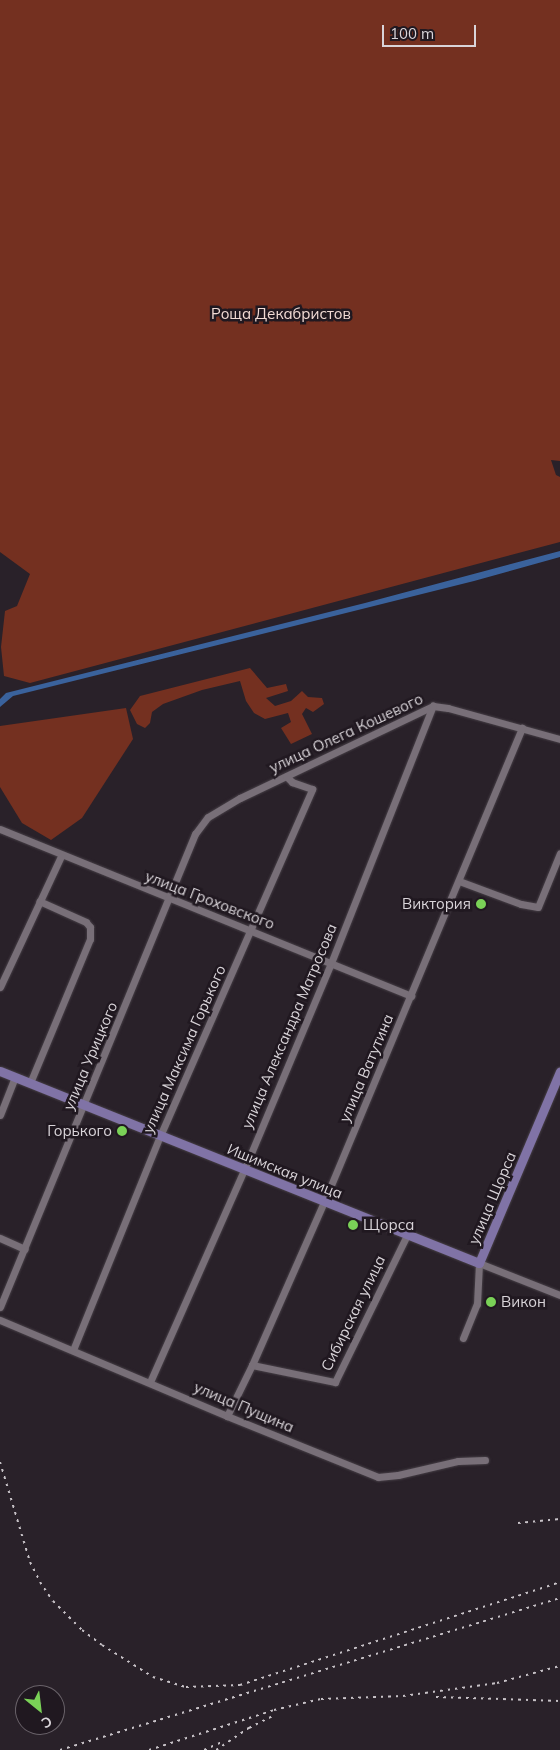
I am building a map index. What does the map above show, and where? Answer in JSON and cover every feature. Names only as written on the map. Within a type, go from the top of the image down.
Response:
[{"type":"main road","name":"Ишимская улица","points":[[0,1071],[479,1263]]},
{"type":"main road","name":"улица Щорса","points":[[479,1263],[560,1071]]},
{"type":"street","name":"улица Олега Кошевого","points":[[208,817],[286,776],[433,706],[448,708],[560,739]]},
{"type":"street","name":"улица Александра Матросова","points":[[150,1382],[244,1170],[331,962],[433,706]]},
{"type":"street","name":"улица Ватутина","points":[[227,1416],[252,1365],[324,1202],[522,728]]},
{"type":"street","name":"улица Максима Горького","points":[[73,1350],[160,1136],[312,789],[292,782],[286,776]]},
{"type":"street","name":"улица Урицкого","points":[[0,1307],[196,834],[208,817]]},
{"type":"street","name":"улица Гроховского","points":[[0,829],[61,856],[331,962],[411,996]]},
{"type":"street","points":[[459,881],[521,904],[538,907],[560,853]]},
{"type":"street","points":[[0,987],[38,901],[61,856]]},
{"type":"street","points":[[30,1083],[90,939],[90,927],[86,922],[38,901]]},
{"type":"street","points":[[0,1115],[15,1077]]},
{"type":"street","name":"Сибирская улица","points":[[252,1365],[335,1382],[407,1235]]},
{"type":"street","points":[[0,1238],[25,1249]]},
{"type":"street","name":"Ишимская улица","points":[[479,1263],[560,1295]]},
{"type":"street","name":"улица Щорса","points":[[463,1338],[477,1304],[479,1263]]},
{"type":"street","name":"улица Пущина","points":[[0,1320],[227,1416],[378,1477],[398,1475],[458,1461],[485,1460]]},
{"type":"green space","name":"Роща Декабристов","points":[[0,0],[560,0],[560,461],[551,460],[556,475],[560,477],[560,542],[30,683],[4,676],[1,647],[5,611],[17,606],[30,574],[0,552]]},
{"type":"green space","points":[[250,668],[267,688],[286,684],[288,691],[266,698],[275,706],[291,701],[302,691],[308,697],[322,698],[324,704],[313,712],[306,708],[302,714],[312,734],[291,744],[281,728],[291,722],[288,713],[265,719],[254,713],[246,701],[240,681],[202,690],[163,704],[152,712],[150,723],[145,728],[137,724],[130,710],[140,696]]},
{"type":"green space","points":[[126,708],[133,739],[82,818],[51,840],[22,823],[0,787],[0,726]]},
{"type":"water","points":[[560,551],[560,557],[474,581],[13,696],[0,707],[0,699],[6,693],[365,603]]},
{"type":"railway","points":[[0,1462],[30,1562],[40,1582],[53,1601],[82,1630],[102,1645],[153,1677],[186,1687],[240,1685],[560,1582]]},
{"type":"railway","points":[[518,1523],[560,1519]]},
{"type":"railway","points":[[60,1750],[560,1598]]},
{"type":"railway","points":[[149,1750],[274,1710],[321,1699],[403,1696],[497,1683],[560,1666]]},
{"type":"railway","points":[[436,1697],[560,1701]]},
{"type":"railway","points":[[216,1750],[249,1728],[274,1715]]},
{"type":"railway","points":[[204,1750],[222,1742]]},
{"type":"place","name":"Виктория","points":[[481,904]]},
{"type":"place","name":"Горького","points":[[122,1131]]},
{"type":"place","name":"Щорса","points":[[353,1225]]},
{"type":"place","name":"Викон","points":[[491,1302]]}]
